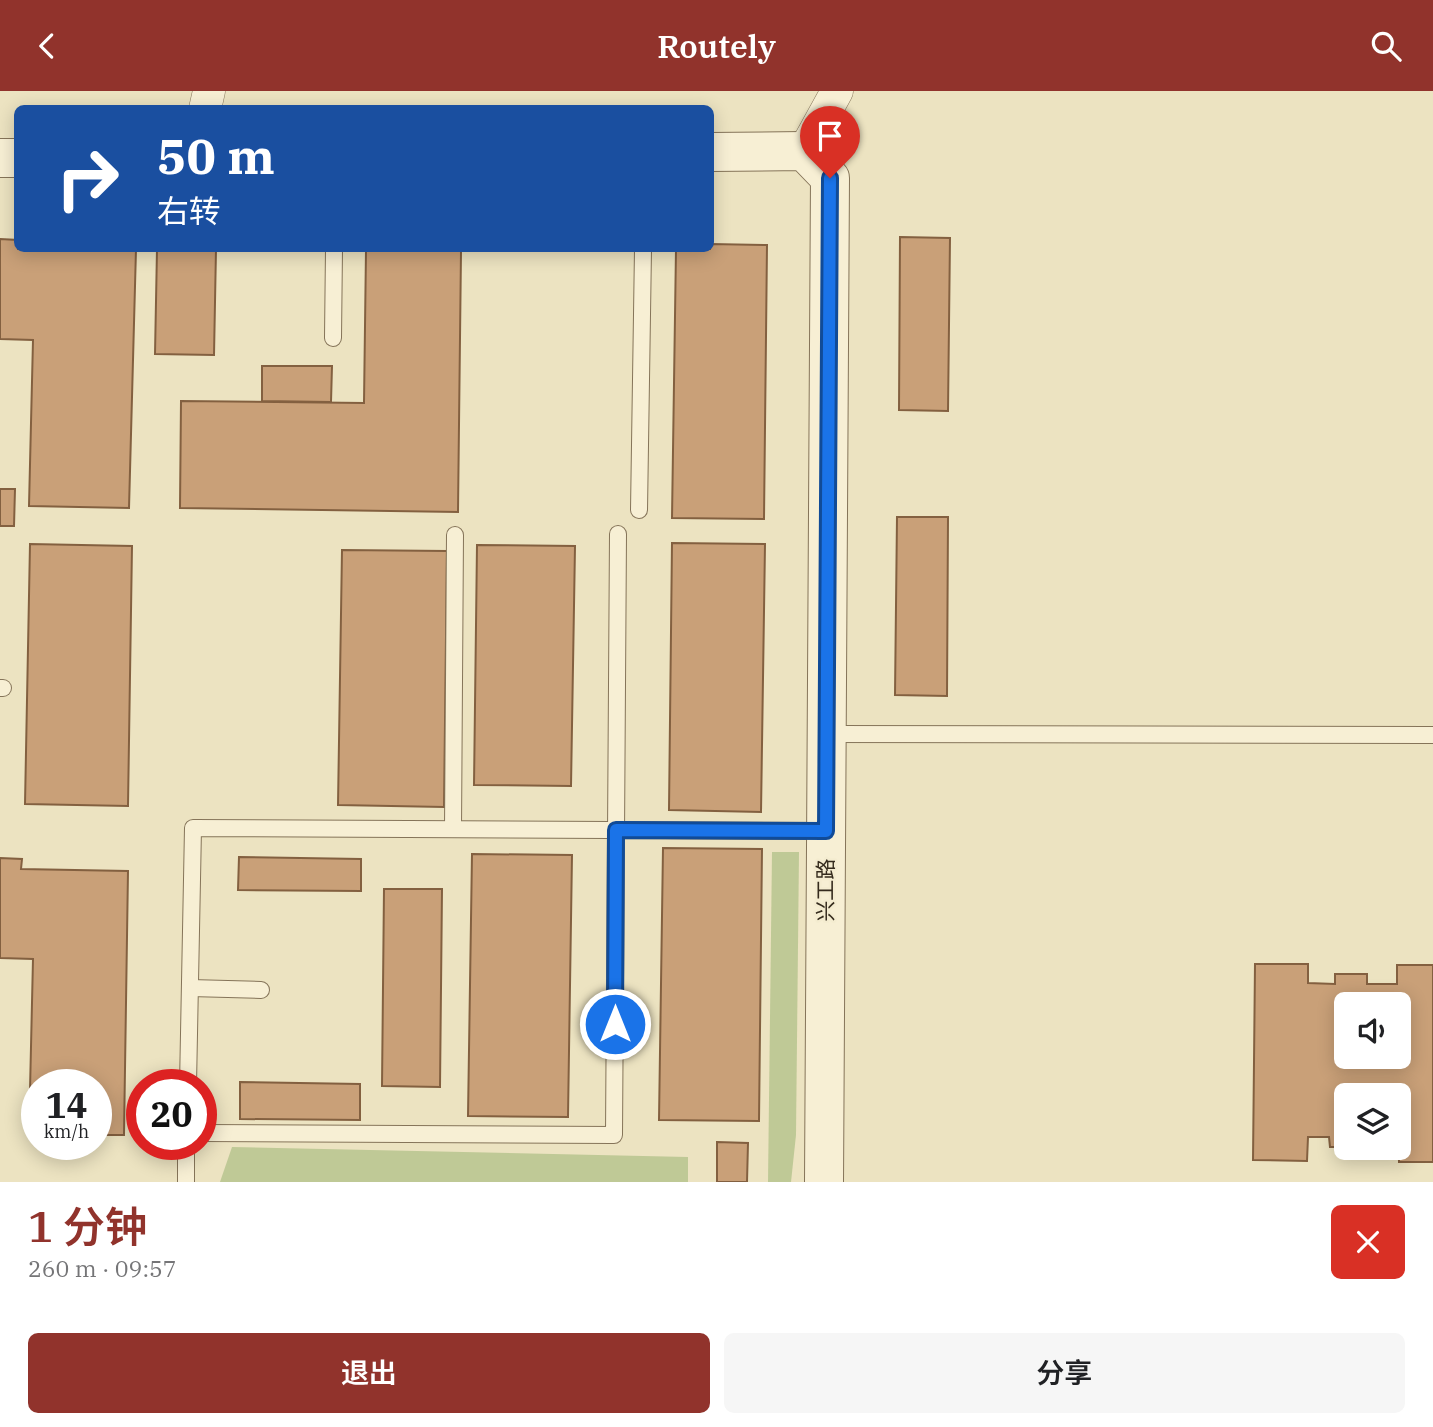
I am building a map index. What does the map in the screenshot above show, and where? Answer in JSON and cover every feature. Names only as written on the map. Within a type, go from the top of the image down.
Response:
[{"type":"street","points":[[714,152],[804,151],[837,91]]},
{"type":"street","name":"兴工路","points":[[804,151],[830,178],[824,1182]]},
{"type":"lane","points":[[333,338],[334,252]]},
{"type":"lane","points":[[639,510],[643,252]]},
{"type":"lane","points":[[217,1133],[614,1135],[618,534]]},
{"type":"lane","points":[[453,829],[454,535]]},
{"type":"lane","points":[[827,734],[1433,735]]},
{"type":"lane","points":[[188,1069],[193,828],[826,831]]},
{"type":"lane","points":[[190,988],[261,990]]},
{"type":"lane","points":[[186,1160],[186,1182]]},
{"type":"green space","points":[[772,852],[799,852],[796,1135],[791,1182],[768,1182]]},
{"type":"green space","points":[[232,1147],[688,1157],[688,1182],[220,1182]]},
{"type":"building","points":[[900,237],[950,238],[948,411],[899,410]]},
{"type":"building","points":[[0,239],[14,240],[14,252],[136,252],[129,508],[29,506],[33,340],[0,339]]},
{"type":"building","points":[[714,244],[767,245],[764,519],[672,518],[676,252],[714,252]]},
{"type":"building","points":[[157,252],[216,252],[214,355],[155,354]]},
{"type":"building","points":[[366,252],[461,252],[458,512],[180,508],[181,401],[364,403]]},
{"type":"building","points":[[262,366],[332,366],[331,402],[262,401]]},
{"type":"building","points":[[0,489],[15,489],[14,526],[0,526]]},
{"type":"building","points":[[897,517],[948,517],[947,696],[895,695]]},
{"type":"building","points":[[672,543],[765,544],[761,812],[669,810]]},
{"type":"building","points":[[30,544],[132,546],[128,806],[25,804]]},
{"type":"building","points":[[477,545],[575,546],[571,786],[474,785]]},
{"type":"building","points":[[342,550],[447,551],[444,807],[338,805]]},
{"type":"building","points":[[663,848],[762,849],[759,1121],[659,1120]]},
{"type":"building","points":[[472,854],[572,855],[568,1117],[468,1116]]},
{"type":"building","points":[[239,857],[361,859],[361,891],[238,890]]},
{"type":"building","points":[[0,858],[22,859],[21,869],[128,871],[124,1135],[112,1135],[112,1069],[30,1069],[33,959],[0,958]]},
{"type":"building","points":[[384,889],[442,889],[440,1087],[382,1086]]},
{"type":"building","points":[[1255,964],[1308,964],[1308,983],[1335,984],[1335,974],[1367,974],[1367,984],[1397,984],[1397,965],[1433,965],[1433,1162],[1399,1162],[1411,1160],[1411,1083],[1334,1083],[1334,1147],[1330,1147],[1329,1137],[1308,1137],[1307,1161],[1253,1160]]},
{"type":"building","points":[[240,1082],[360,1084],[360,1120],[240,1119]]},
{"type":"building","points":[[717,1142],[748,1143],[747,1182],[717,1182]]},
{"type":"route","points":[[615,1024],[616,830],[826,831],[830,178]]}]
